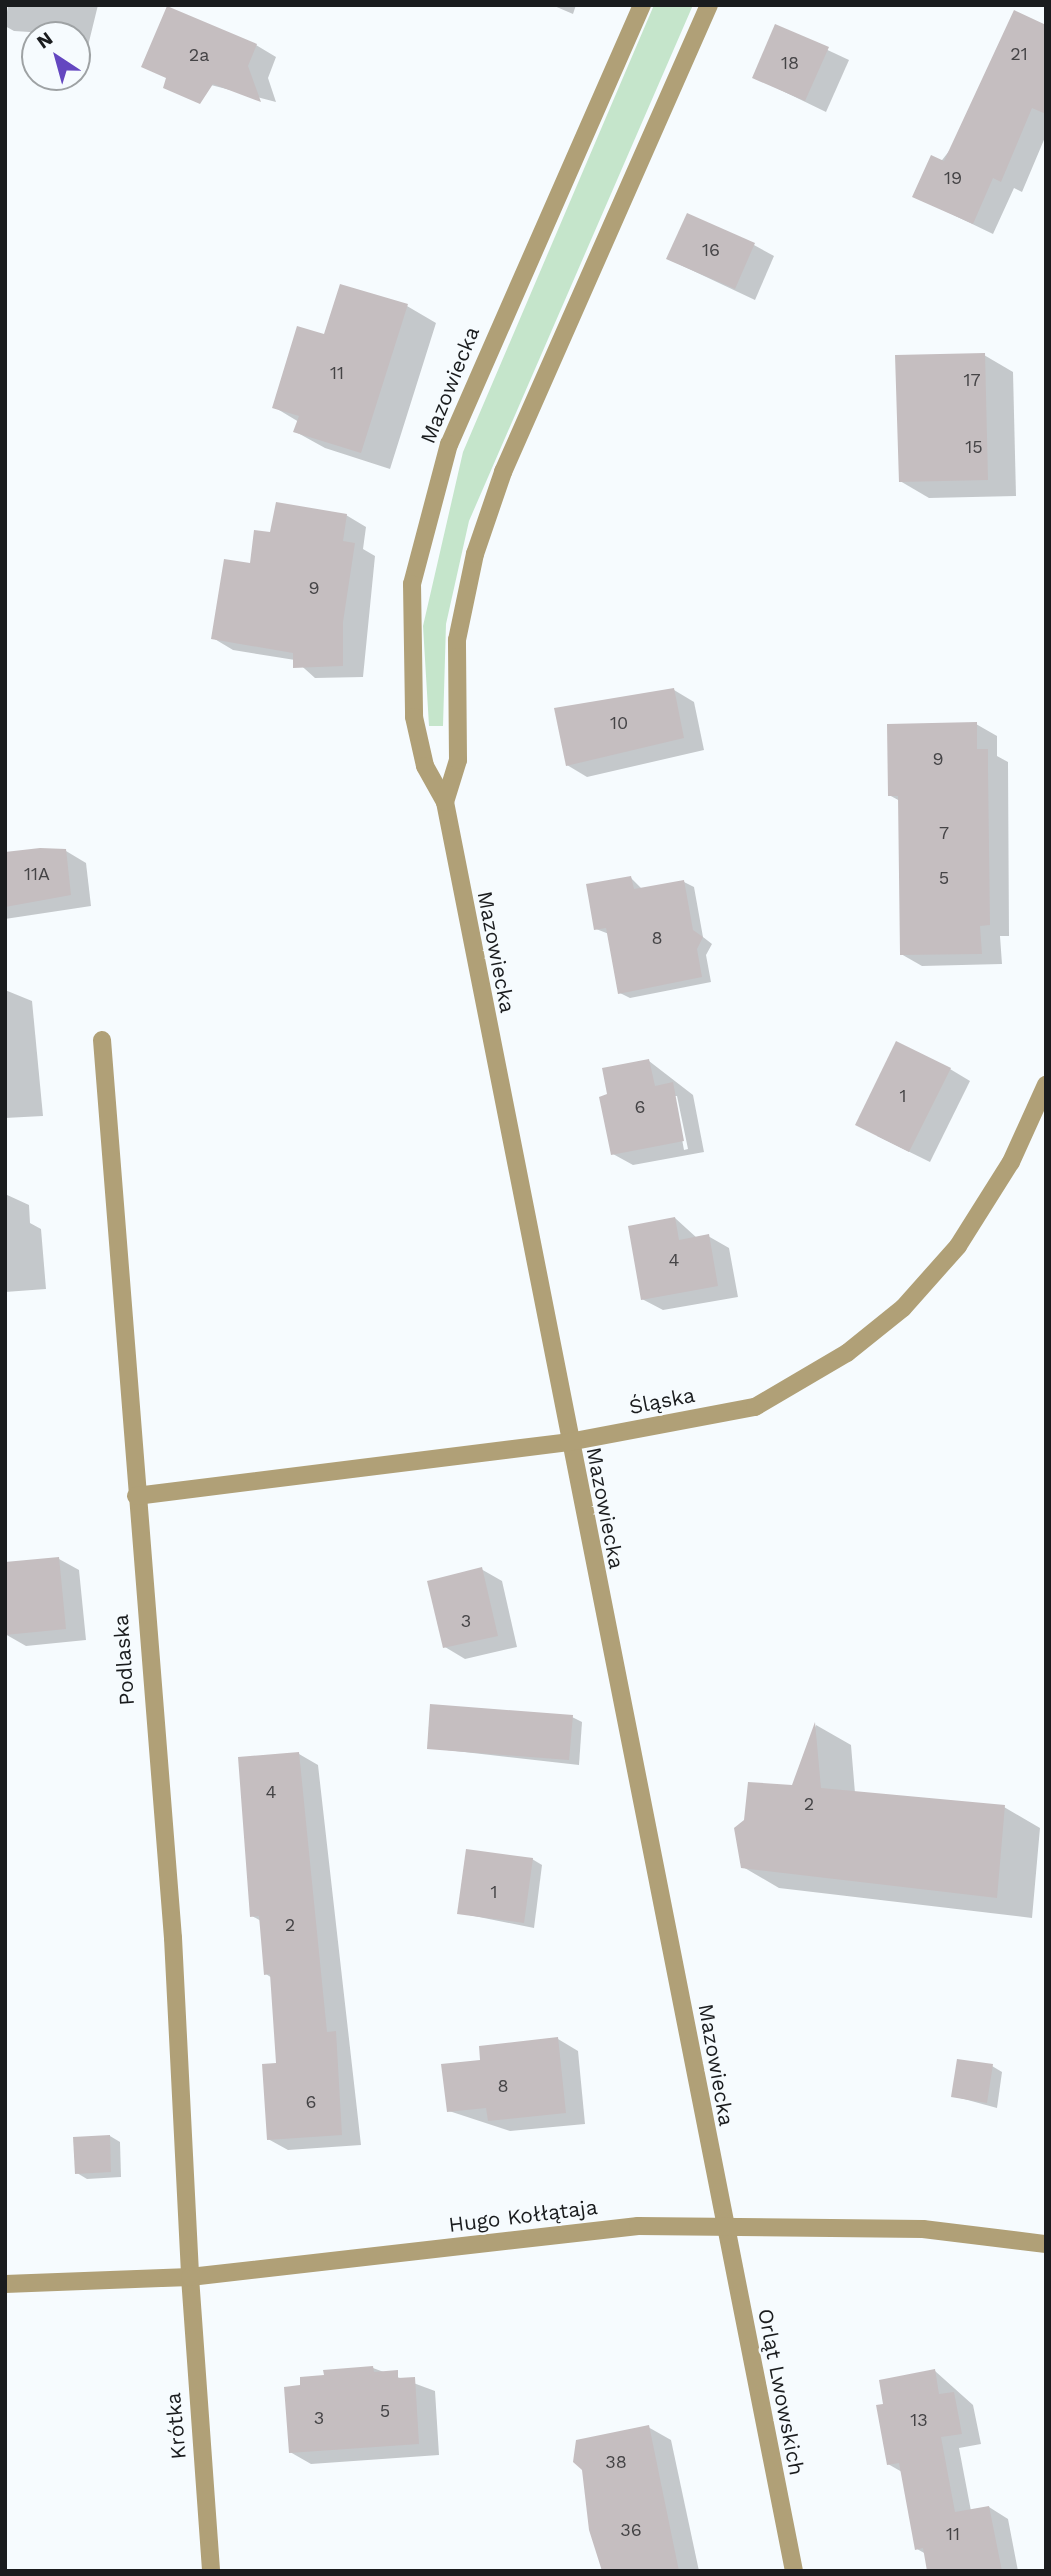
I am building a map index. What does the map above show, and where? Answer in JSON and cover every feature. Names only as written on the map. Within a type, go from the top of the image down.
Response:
[{"type":"street","name":"Mazowiecka","points":[[642,5],[460,419],[420,540],[410,638],[414,717],[425,766],[444,802],[724,2223]]},
{"type":"street","name":"Mazowiecka","points":[[444,802],[457,760],[457,640],[475,554],[503,472],[709,5]]},
{"type":"street","name":"Podlaska","points":[[102,1040],[173,1938],[190,2277]]},
{"type":"street","name":"Śląska","points":[[136,1496],[569,1442],[755,1407],[847,1353],[903,1308],[958,1245],[1011,1162],[1046,1085]]},
{"type":"street","name":"Hugo Kołłątaja","points":[[5,2284],[190,2277],[638,2226],[724,2223],[923,2229],[1046,2244]]},
{"type":"street","name":"Orląt Lwowskich","points":[[724,2223],[794,2571]]},
{"type":"street","name":"Krótka","points":[[190,2277],[211,2571]]},
{"type":"green space","points":[[654,5],[693,5],[469,521],[446,624],[443,726],[429,726],[423,626],[463,452]]},
{"type":"building","points":[[167,6],[257,44],[248,66],[261,102],[213,84],[200,104],[163,88],[166,78],[141,67]]},
{"type":"building","points":[[1014,10],[1046,25],[1046,114],[1032,108],[1001,182],[993,178],[973,224],[912,197],[931,155],[944,161]]},
{"type":"building","points":[[775,24],[829,47],[805,101],[752,78]]},
{"type":"building","points":[[687,213],[755,243],[735,289],[666,259]]},
{"type":"building","points":[[340,284],[408,304],[361,453],[293,432],[299,416],[272,408],[297,326],[324,334]]},
{"type":"building","points":[[985,353],[988,480],[899,482],[895,355]]},
{"type":"building","points":[[276,502],[347,514],[343,541],[355,543],[343,622],[343,666],[293,668],[293,653],[211,639],[224,559],[250,563],[254,530],[270,532]]},
{"type":"building","points":[[674,688],[684,738],[566,766],[554,708]]},
{"type":"building","points":[[977,722],[977,749],[988,749],[990,925],[980,926],[982,954],[900,955],[898,796],[888,796],[887,724]]},
{"type":"building","points":[[40,848],[66,849],[71,895],[5,907],[5,852]]},
{"type":"building","points":[[631,876],[634,889],[684,880],[693,930],[703,937],[697,949],[702,977],[618,994],[606,928],[594,930],[586,884]]},
{"type":"building","points":[[896,1041],[951,1068],[909,1152],[855,1125]]},
{"type":"building","points":[[649,1059],[655,1086],[673,1082],[684,1141],[611,1155],[599,1097],[607,1094],[602,1068]]},
{"type":"building","points":[[675,1217],[679,1240],[709,1234],[718,1286],[641,1300],[628,1226]]},
{"type":"building","points":[[59,1557],[66,1629],[5,1635],[5,1562]]},
{"type":"building","points":[[482,1567],[498,1636],[443,1648],[427,1581]]},
{"type":"building","points":[[430,1704],[573,1715],[569,1760],[427,1749]]},
{"type":"building","points":[[815,1722],[821,1788],[1005,1805],[997,1898],[741,1868],[734,1828],[744,1820],[748,1782],[792,1785]]},
{"type":"building","points":[[299,1752],[327,2032],[336,2031],[342,2135],[267,2140],[262,2064],[276,2063],[270,1974],[264,1975],[259,1916],[250,1917],[238,1757]]},
{"type":"building","points":[[466,1849],[533,1858],[524,1923],[457,1914]]},
{"type":"building","points":[[558,2037],[566,2113],[488,2121],[486,2108],[447,2112],[441,2064],[480,2060],[479,2046]]},
{"type":"building","points":[[957,2059],[993,2064],[987,2103],[951,2097]]},
{"type":"building","points":[[110,2135],[111,2172],[75,2174],[73,2137]]},
{"type":"building","points":[[373,2366],[374,2372],[398,2370],[398,2378],[415,2377],[419,2444],[289,2453],[284,2387],[300,2385],[300,2377],[324,2375],[323,2370]]},
{"type":"building","points":[[935,2369],[939,2394],[954,2392],[962,2434],[941,2437],[955,2512],[989,2506],[1002,2571],[927,2571],[923,2548],[915,2550],[899,2463],[887,2465],[876,2405],[883,2404],[879,2380]]},
{"type":"building","points":[[649,2425],[679,2571],[602,2571],[589,2530],[582,2470],[573,2462],[576,2440]]}]
